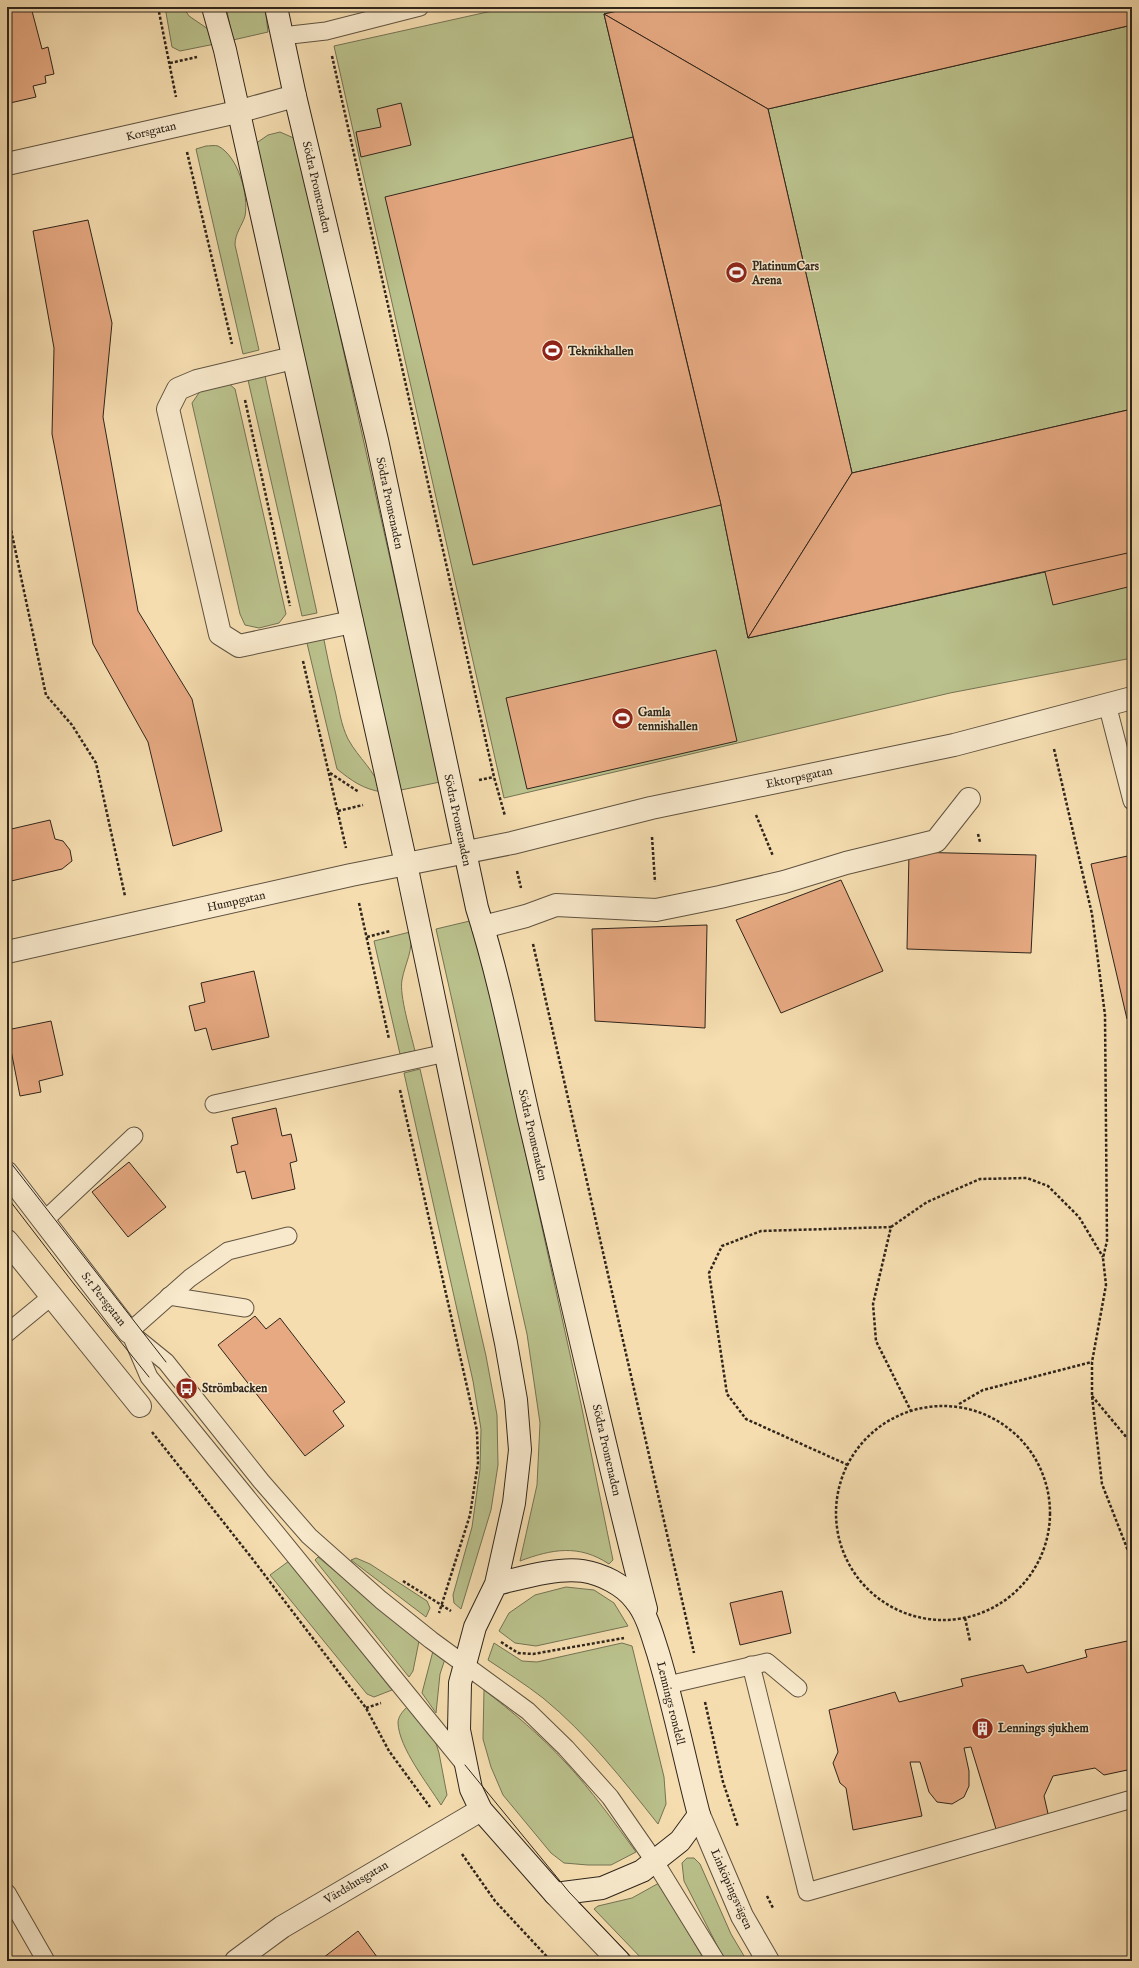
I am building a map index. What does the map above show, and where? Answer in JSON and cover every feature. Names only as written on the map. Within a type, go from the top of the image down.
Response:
[{"type":"main road","points":[[213,7],[406,864],[506,1343],[516,1400],[520,1450],[514,1503],[496,1584],[475,1627],[460,1684],[458,1706],[459,1730],[465,1765],[471,1790],[481,1810],[555,1894],[619,1961]]},
{"type":"main road","name":"Södra Promenaden","points":[[276,7],[295,96],[377,440],[465,852],[570,1288],[621,1513],[651,1630]]},
{"type":"main road","name":"Korsgatan","points":[[7,164],[237,112],[295,96]]},
{"type":"main road","points":[[293,358],[197,381],[178,388],[168,409],[220,634],[239,646],[352,622]]},
{"type":"main road","name":"Ektorpsgatan","points":[[465,852],[512,843],[651,808],[954,744],[1132,698]]},
{"type":"main road","points":[[483,927],[526,916],[556,906],[656,910],[720,898],[784,882],[846,863],[936,841],[969,799]]},
{"type":"main road","name":"Humpgatan","points":[[7,952],[465,852]]},
{"type":"main road","name":"S:t Persgatan","points":[[7,1173],[129,1332]]},
{"type":"main road","points":[[7,1241],[140,1406]]},
{"type":"main road","name":"Lennings rondell","points":[[496,1584],[529,1576],[583,1571],[602,1577],[624,1588],[636,1600],[651,1630],[668,1685],[699,1815]]},
{"type":"main road","name":"Värdshusgatan","points":[[236,1961],[282,1927],[481,1810]]},
{"type":"main road","points":[[555,1894],[602,1888],[642,1871],[680,1841],[699,1815]]},
{"type":"main road","name":"Linköpingsvägen","points":[[699,1815],[742,1916],[768,1961]]},
{"type":"lane","points":[[282,36],[326,31],[420,7]]},
{"type":"lane","points":[[1107,704],[1132,801]]},
{"type":"lane","points":[[214,1104],[446,1053]]},
{"type":"lane","points":[[46,1224],[50,1215],[134,1136]]},
{"type":"lane","name":"S:t Persgatan","points":[[129,1332],[190,1278],[228,1251],[288,1236]]},
{"type":"lane","points":[[7,1334],[52,1296]]},
{"type":"lane","points":[[169,1296],[245,1308]]},
{"type":"lane","points":[[129,1332],[166,1362],[261,1481],[309,1536],[381,1600],[431,1640],[528,1711],[566,1748],[610,1797],[655,1862],[716,1961]]},
{"type":"lane","points":[[129,1332],[149,1377],[465,1765]]},
{"type":"lane","points":[[668,1685],[767,1662],[798,1688]]},
{"type":"lane","points":[[751,1665],[807,1892],[1132,1799]]},
{"type":"lane","points":[[7,1893],[46,1961]]},
{"type":"path","points":[[326,31],[494,777],[512,843],[526,916],[723,1782],[740,1833]]},
{"type":"path","points":[[7,511],[46,695],[72,725],[96,763],[132,925]]},
{"type":"path","points":[[1047,720],[1092,914],[1105,1015],[1107,1240],[1103,1258],[1106,1285],[1092,1362],[1092,1396],[1102,1484],[1132,1561]]},
{"type":"path","points":[[329,773],[366,795]]},
{"type":"path","points":[[744,788],[784,882]]},
{"type":"path","points":[[651,808],[656,910]]},
{"type":"path","points":[[848,1465],[746,1419],[727,1394],[709,1273],[722,1246],[761,1231],[891,1227],[926,1202],[980,1179],[1028,1178],[1048,1186],[1079,1217],[1103,1258]]},
{"type":"path","points":[[891,1227],[873,1304],[876,1342],[911,1411]]},
{"type":"path","points":[[958,1405],[983,1390],[1092,1362]]},
{"type":"path","points":[[1092,1396],[1132,1444]]},
{"type":"path","points":[[958,1405],[985,1414],[1010,1429],[1030,1450],[1046,1482],[1050,1519],[1044,1551],[1024,1586],[994,1608],[953,1621],[921,1619],[880,1602],[857,1579],[839,1546],[834,1517],[840,1479],[857,1447],[890,1419],[911,1411],[925,1407],[958,1405]]},
{"type":"path","points":[[140,1406],[140,1417],[251,1557],[366,1708],[390,1751],[447,1830],[494,1901],[551,1961]]},
{"type":"path","points":[[965,1618],[970,1641]]},
{"type":"path","points":[[763,1889],[773,1909]]},
{"type":"green space","points":[[165,7],[183,7],[189,16],[208,29],[215,44],[180,51],[172,47]]},
{"type":"green space","points":[[226,7],[265,7],[268,32],[233,40]]},
{"type":"green space","points":[[510,7],[1132,7],[1132,658],[950,693],[504,798],[334,46]]},
{"type":"green space","points":[[280,132],[296,139],[440,782],[401,790],[255,144],[268,135]]},
{"type":"green space","points":[[206,146],[218,146],[231,158],[240,177],[245,198],[245,216],[237,233],[235,245],[259,350],[243,354],[196,149]]},
{"type":"green space","points":[[265,376],[317,613],[302,616],[248,380]]},
{"type":"green space","points":[[227,382],[235,389],[286,614],[279,623],[259,628],[245,625],[240,614],[192,403],[201,390]]},
{"type":"green space","points":[[323,635],[340,717],[346,734],[352,746],[371,770],[382,792],[369,789],[358,784],[337,769],[306,639]]},
{"type":"green space","points":[[474,920],[581,1404],[613,1560],[609,1564],[587,1553],[565,1550],[554,1551],[520,1561],[537,1485],[540,1423],[527,1334],[436,929]]},
{"type":"green space","points":[[410,932],[411,945],[403,974],[402,995],[415,1051],[400,1054],[374,941]]},
{"type":"green space","points":[[420,1069],[486,1356],[497,1415],[498,1465],[491,1510],[461,1609],[454,1603],[453,1595],[472,1527],[480,1469],[481,1429],[473,1381],[404,1073]]},
{"type":"green space","points":[[318,1557],[419,1641],[413,1671],[409,1677],[315,1560]]},
{"type":"green space","points":[[356,1558],[370,1564],[427,1601],[430,1608],[426,1617],[351,1560]]},
{"type":"green space","points":[[289,1561],[392,1690],[374,1697],[367,1694],[270,1575]]},
{"type":"green space","points":[[566,1587],[594,1590],[614,1603],[628,1626],[536,1646],[515,1643],[499,1631],[509,1613],[535,1595]]},
{"type":"green space","points":[[494,1643],[522,1661],[537,1662],[622,1643],[632,1646],[664,1777],[666,1804],[658,1824],[618,1774],[575,1727],[543,1698],[488,1660]]},
{"type":"green space","points":[[433,1651],[445,1659],[440,1674],[436,1713],[422,1693]]},
{"type":"green space","points":[[484,1690],[547,1743],[566,1763],[594,1796],[636,1852],[611,1865],[564,1863],[551,1853],[503,1795],[491,1767],[483,1739]]},
{"type":"green space","points":[[407,1707],[435,1740],[447,1795],[441,1805],[403,1743],[398,1723],[402,1713]]},
{"type":"green space","points":[[687,1858],[694,1858],[700,1864],[731,1934],[747,1961],[725,1961],[684,1881],[682,1863]]},
{"type":"green space","points":[[659,1883],[705,1961],[644,1961],[594,1909],[598,1906],[632,1898]]},
{"type":"building","points":[[7,7],[41,7],[32,11],[42,49],[48,47],[54,74],[45,76],[46,83],[33,86],[36,97],[10,103],[7,91]]},
{"type":"building","name":"PlatinumCars Arena","points":[[636,7],[1132,7],[1132,25],[768,109],[852,473],[1132,409],[1132,586],[1053,605],[1045,572],[748,638],[721,505],[604,14]]},
{"type":"building","points":[[636,7],[1132,7],[1132,25],[768,109],[604,14]]},
{"type":"building","points":[[604,14],[768,109],[852,473],[748,638],[721,505]]},
{"type":"building","points":[[401,103],[411,145],[361,157],[356,132],[381,127],[377,109]]},
{"type":"building","name":"Teknikhallen","points":[[633,137],[721,505],[473,565],[385,197]]},
{"type":"building","points":[[88,220],[112,323],[103,417],[138,611],[192,699],[222,831],[173,846],[148,742],[93,644],[52,434],[54,348],[33,231]]},
{"type":"building","points":[[1132,409],[1132,552],[748,638],[852,473]]},
{"type":"building","name":"Gamla tennishallen","points":[[716,650],[737,741],[527,789],[506,698]]},
{"type":"building","points":[[50,820],[55,839],[63,841],[70,850],[72,861],[62,869],[7,882],[7,830]]},
{"type":"building","points":[[909,852],[1036,855],[1031,953],[907,949]]},
{"type":"building","points":[[1132,855],[1132,1018],[1127,1019],[1091,864]]},
{"type":"building","points":[[841,880],[883,971],[781,1013],[736,920]]},
{"type":"building","points":[[707,925],[705,1028],[595,1021],[592,929]]},
{"type":"building","points":[[254,971],[269,1037],[212,1050],[206,1028],[195,1031],[189,1006],[205,1002],[201,983]]},
{"type":"building","points":[[51,1021],[63,1075],[39,1081],[41,1092],[20,1096],[7,1030]]},
{"type":"building","points":[[276,1108],[282,1136],[291,1134],[297,1161],[290,1163],[295,1189],[252,1199],[245,1171],[237,1173],[231,1146],[238,1144],[232,1118]]},
{"type":"building","points":[[129,1162],[166,1207],[128,1237],[92,1192]]},
{"type":"building","points":[[255,1316],[266,1329],[280,1318],[345,1402],[333,1411],[344,1426],[305,1456],[218,1345]]},
{"type":"building","points":[[782,1591],[791,1633],[740,1645],[730,1603]]},
{"type":"building","name":"Lennings sjukhem","points":[[1132,1640],[1132,1769],[1104,1775],[1095,1768],[1053,1776],[1044,1796],[1049,1818],[996,1829],[971,1747],[964,1748],[969,1771],[969,1786],[964,1797],[952,1804],[937,1802],[929,1792],[920,1762],[910,1762],[922,1816],[853,1830],[846,1788],[840,1783],[833,1763],[838,1752],[829,1710],[895,1692],[899,1702],[963,1686],[961,1679],[1023,1665],[1027,1673],[1087,1657],[1085,1650]]},
{"type":"building","points":[[358,1931],[380,1961],[319,1961]]},
{"type":"tram line","points":[[7,1158],[166,1362]]},
{"type":"tram line","points":[[7,1197],[74,1284],[149,1377]]},
{"type":"tram line","points":[[465,1765],[569,1892],[635,1961]]},
{"type":"place","name":"PlatinumCars Arena","points":[[736,273]]},
{"type":"place","name":"Teknikhallen","points":[[553,351]]},
{"type":"place","name":"Gamla tennishallen","points":[[622,719]]},
{"type":"place","name":"Strömbacken","points":[[186,1388]]},
{"type":"place","name":"Lennings sjukhem","points":[[982,1728]]}]
